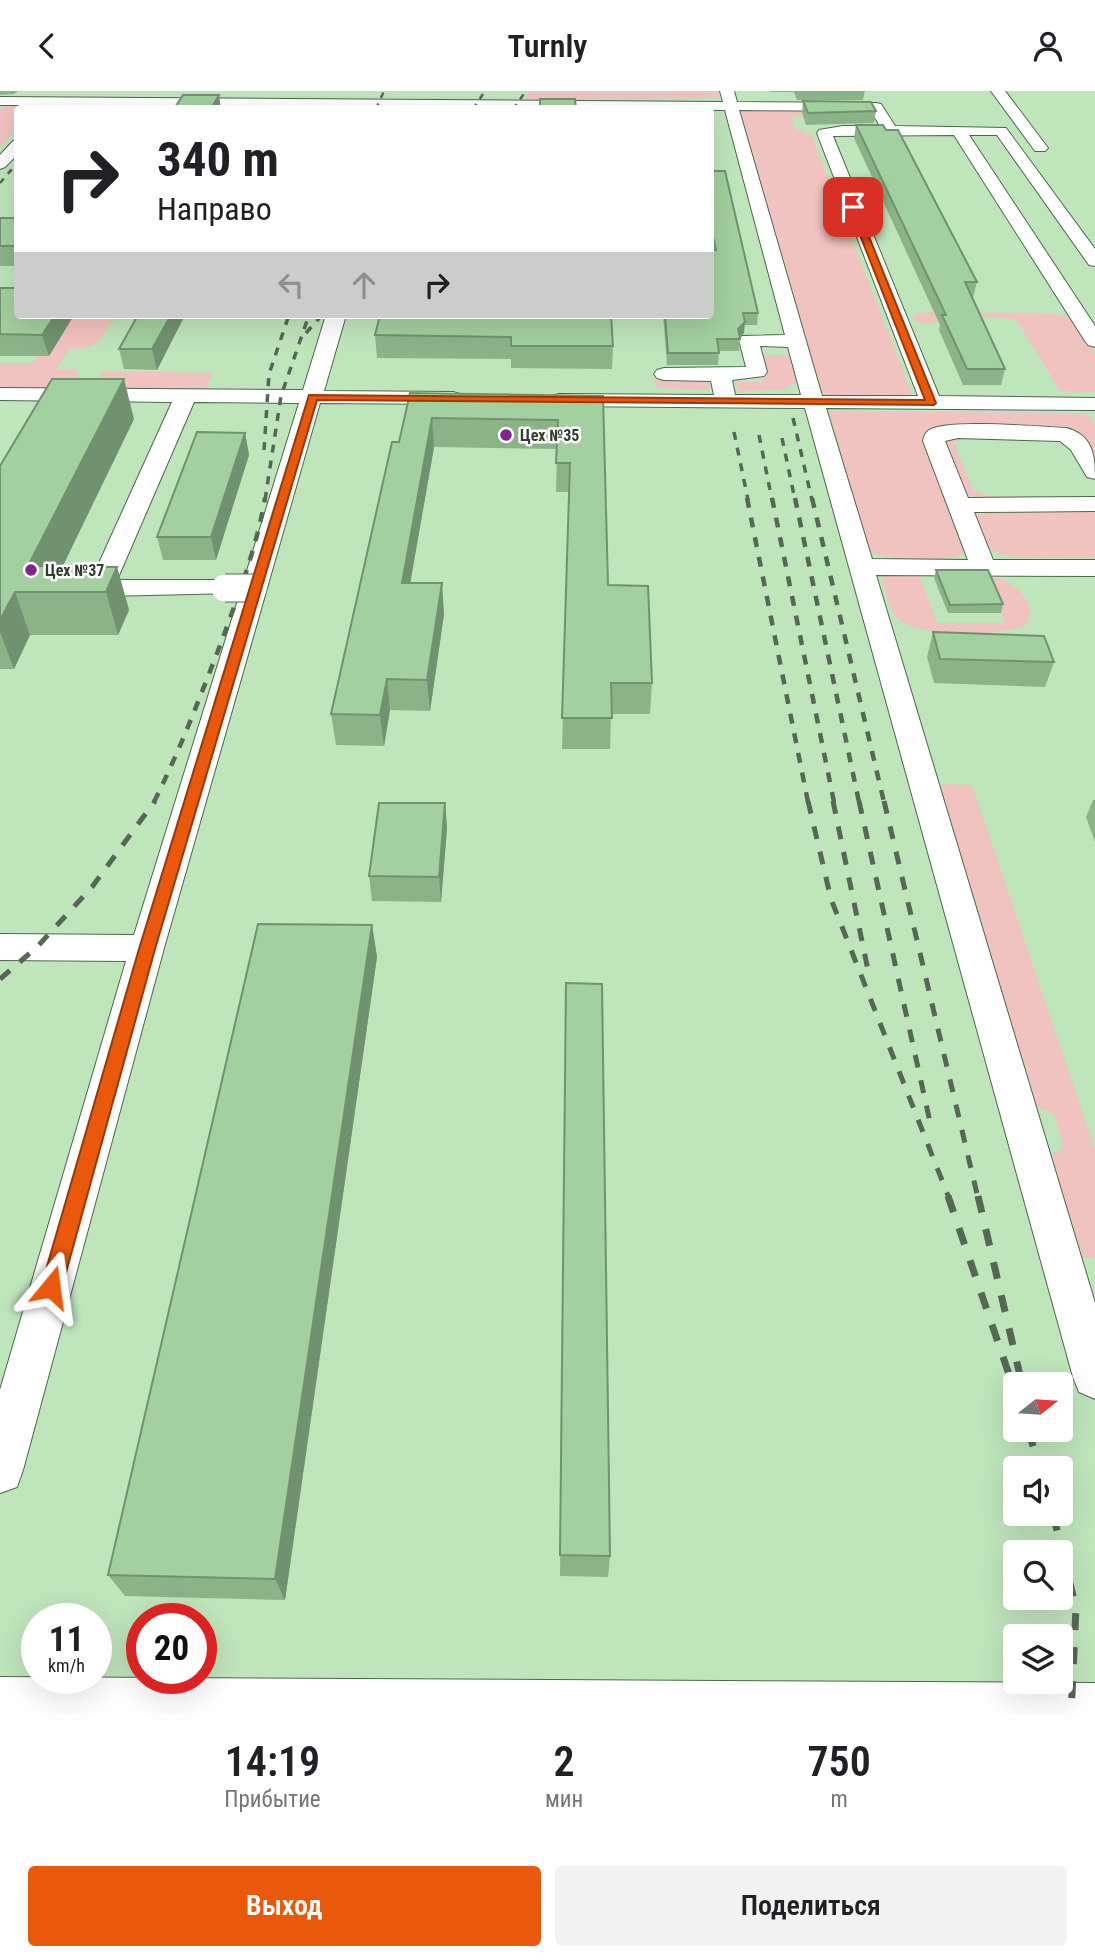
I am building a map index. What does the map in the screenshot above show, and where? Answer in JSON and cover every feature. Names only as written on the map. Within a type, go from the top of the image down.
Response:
[{"type":"street","points":[[94,91],[142,91]]},
{"type":"street","points":[[998,91],[1048,158]]},
{"type":"street","points":[[0,101],[296,97],[397,101],[729,98],[876,107],[890,130]]},
{"type":"street","points":[[729,98],[861,568],[1095,1377]]},
{"type":"street","points":[[931,403],[824,133],[843,130],[1001,131],[1095,261]]},
{"type":"street","points":[[959,131],[1095,341]]},
{"type":"street","points":[[0,164],[14,148]]},
{"type":"street","points":[[0,1470],[147,949],[244,588],[312,397],[335,319]]},
{"type":"street","points":[[664,374],[720,375],[757,372],[749,341],[797,341]]},
{"type":"street","points":[[720,375],[726,402]]},
{"type":"street","points":[[0,394],[478,399]]},
{"type":"street","points":[[186,395],[103,583],[107,588],[244,588]]},
{"type":"street","points":[[533,399],[1095,404]]},
{"type":"street","points":[[984,568],[934,442],[935,436],[943,432],[1066,435],[1080,446],[1095,472]]},
{"type":"street","points":[[958,505],[1095,504]]},
{"type":"street","points":[[861,568],[1095,568]]},
{"type":"street","points":[[0,947],[147,949]]},
{"type":"street","points":[[0,1703],[1095,1709]]},
{"type":"shaded area","points":[[0,91],[1095,91],[1095,1715],[0,1715]]},
{"type":"shaded area","points":[[529,91],[718,91],[720,98],[525,99]]},
{"type":"shaded area","points":[[7,105],[14,106],[14,131],[0,146],[0,109]]},
{"type":"shaded area","points":[[814,108],[831,116],[791,117],[796,130],[801,130],[802,134],[811,134],[910,388],[912,394],[909,398],[829,399],[817,389],[738,109]]},
{"type":"shaded area","points":[[1053,313],[1072,319],[1095,355],[1095,392],[1060,391],[1016,319],[966,317],[924,323],[912,319],[916,314]]},
{"type":"shaded area","points":[[62,319],[114,319],[94,345],[69,349],[56,370],[77,370],[78,386],[0,391],[0,363],[32,363]]},
{"type":"shaded area","points":[[756,355],[794,355],[800,380],[783,390],[738,391],[736,382],[762,382]]},
{"type":"shaded area","points":[[103,371],[213,373],[205,391],[95,388]]},
{"type":"shaded area","points":[[708,381],[709,390],[658,388],[653,382]]},
{"type":"shaded area","points":[[828,411],[1087,413],[1095,427],[1095,459],[1086,443],[941,429],[966,549],[964,554],[931,559],[888,557],[869,550]]},
{"type":"shaded area","points":[[1009,436],[1011,440],[961,440],[954,443],[973,490],[988,496],[1036,497],[1038,500],[966,496],[943,438]]},
{"type":"shaded area","points":[[1095,510],[1095,557],[1040,558],[999,553],[987,546],[974,514]]},
{"type":"shaded area","points":[[918,571],[937,623],[1005,623],[985,574],[1003,580],[1025,597],[1030,614],[1027,624],[982,633],[942,632],[909,625],[898,619],[892,610],[881,578],[884,575]]},
{"type":"shaded area","points":[[972,785],[1095,1150],[1095,1258],[1076,1257],[1045,1158],[1064,1147],[1054,1114],[1032,1105],[940,786]]},
{"type":"building","points":[[183,95],[219,95],[213,105],[177,105]]},
{"type":"building","points":[[540,99],[575,99],[576,105],[540,105]]},
{"type":"building","points":[[803,101],[871,102],[876,111],[808,113]]},
{"type":"building","points":[[856,125],[883,125],[886,130],[898,130],[977,282],[965,282],[1005,369],[967,369],[942,315],[946,315]]},
{"type":"building","points":[[714,171],[725,171],[758,313],[743,313],[745,322],[738,329],[740,339],[717,339],[719,353],[668,353],[665,319],[714,319]]},
{"type":"building","points":[[0,218],[14,218],[14,246],[0,246]]},
{"type":"building","points":[[0,288],[14,288],[14,319],[52,319],[42,335],[0,334]]},
{"type":"building","points":[[136,319],[169,319],[152,349],[119,349]]},
{"type":"building","points":[[379,319],[611,319],[613,346],[511,346],[511,337],[375,335]]},
{"type":"building","points":[[52,379],[124,379],[28,566],[117,567],[106,592],[15,592],[0,620],[0,466]]},
{"type":"building","points":[[410,393],[603,396],[608,585],[648,586],[652,683],[611,683],[612,718],[562,718],[570,463],[556,463],[558,420],[432,418],[402,583],[442,583],[427,680],[387,679],[380,715],[331,714],[392,442],[399,442]]},
{"type":"building","points":[[197,432],[245,433],[211,537],[157,537]]},
{"type":"building","points":[[936,570],[988,570],[1003,604],[950,605]]},
{"type":"building","points":[[933,632],[1044,636],[1054,662],[940,659]]},
{"type":"building","points":[[379,803],[445,803],[439,877],[369,876]]},
{"type":"building","points":[[258,924],[372,925],[275,1579],[108,1575]]},
{"type":"building","points":[[566,983],[602,984],[610,1556],[560,1555]]},
{"type":"railway","points":[[378,105],[384,91]]},
{"type":"railway","points":[[476,105],[485,91]]},
{"type":"railway","points":[[516,105],[526,91]]},
{"type":"railway","points":[[0,183],[14,167]]},
{"type":"railway","points":[[264,450],[269,374],[288,319]]},
{"type":"railway","points":[[265,500],[281,396],[308,319]]},
{"type":"railway","points":[[306,333],[318,319]]},
{"type":"railway","points":[[793,418],[812,500]]},
{"type":"railway","points":[[734,432],[748,500]]},
{"type":"railway","points":[[759,435],[772,500]]},
{"type":"railway","points":[[782,438],[795,500]]},
{"type":"railway","points":[[154,802],[221,643],[252,553],[265,498]]},
{"type":"railway","points":[[747,498],[808,802]]},
{"type":"railway","points":[[772,498],[834,802]]},
{"type":"railway","points":[[795,498],[859,802]]},
{"type":"railway","points":[[812,498],[884,802]]},
{"type":"railway","points":[[0,979],[37,947],[92,887],[155,801]]},
{"type":"railway","points":[[808,801],[831,899],[949,1198]]},
{"type":"railway","points":[[833,801],[869,975]]},
{"type":"railway","points":[[859,801],[932,1131]]},
{"type":"railway","points":[[884,801],[978,1198]]},
{"type":"railway","points":[[948,1196],[1008,1372]]},
{"type":"railway","points":[[978,1196],[1019,1372]]},
{"type":"railway","points":[[1032,1442],[1036,1456]]},
{"type":"railway","points":[[1056,1526],[1076,1608],[1071,1715]]},
{"type":"place","name":"Цех №35","points":[[506,435]]},
{"type":"place","name":"Цех №37","points":[[31,570]]},
{"type":"route","points":[[51,1287],[147,949],[312,397],[931,403],[853,207]]}]
